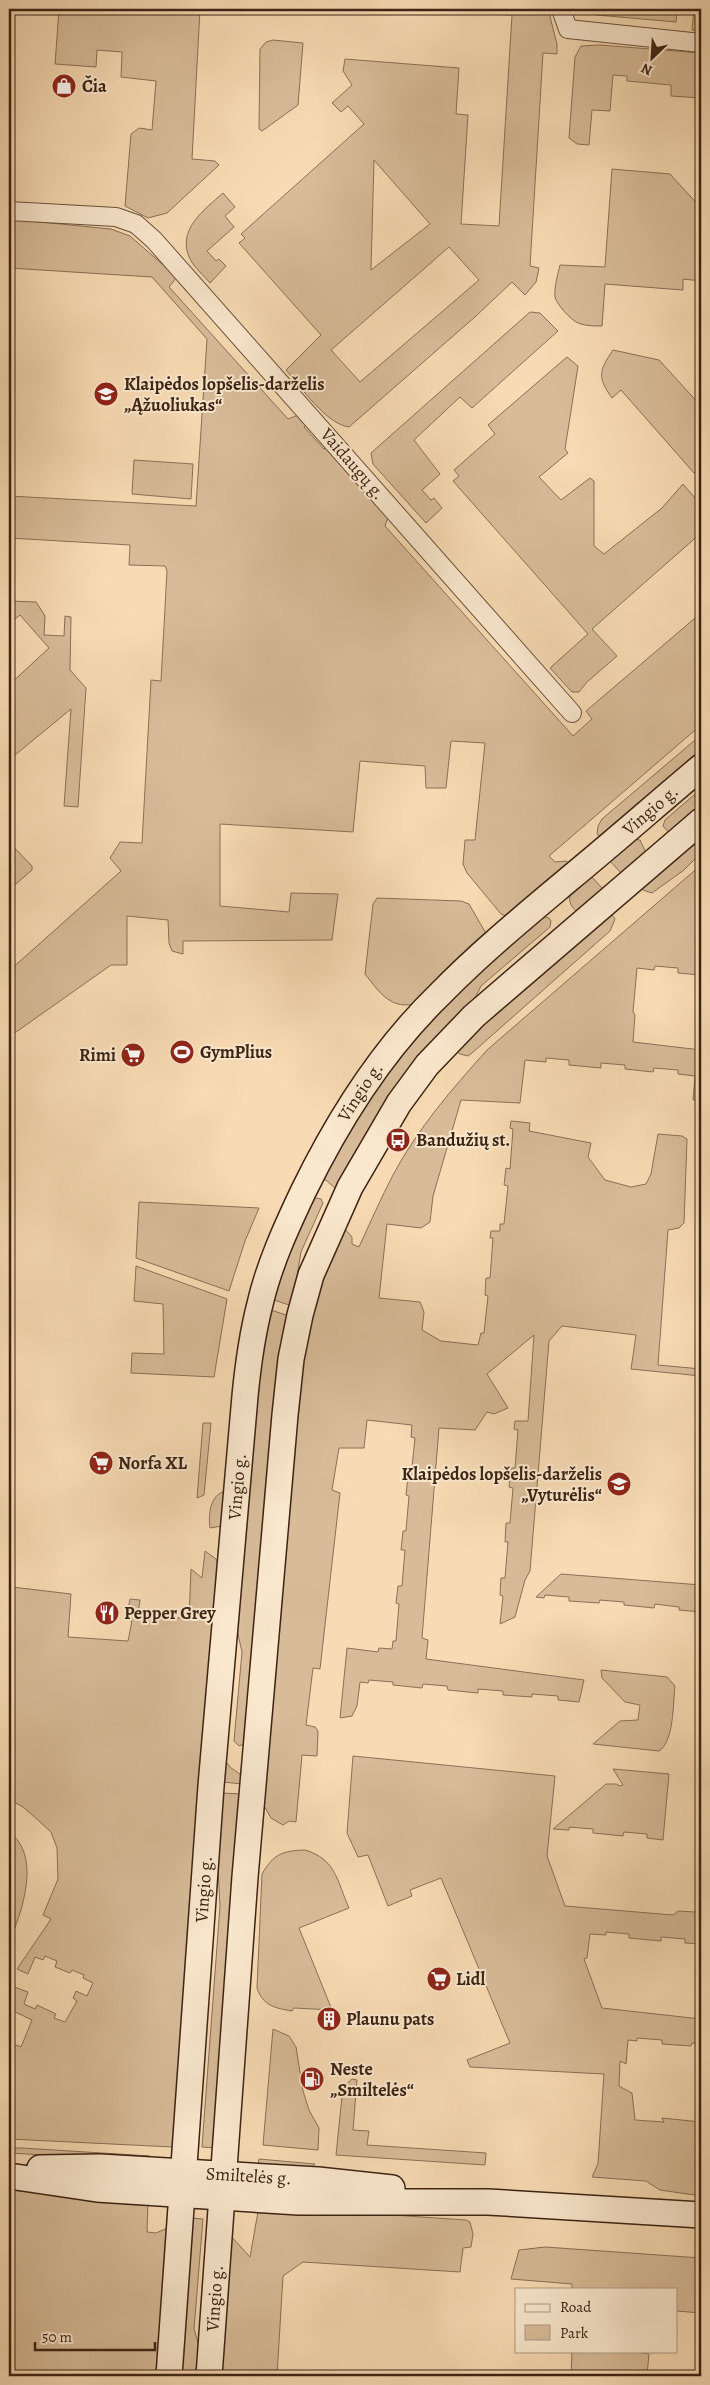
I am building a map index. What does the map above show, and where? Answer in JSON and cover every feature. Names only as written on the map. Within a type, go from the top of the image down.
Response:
[{"type":"main road","name":"Vingio g.","points":[[169,2376],[216,1731],[249,1353],[260,1303],[273,1261],[303,1192],[338,1124],[396,1044],[439,994],[701,767]]},
{"type":"main road","points":[[641,818],[669,850]]},
{"type":"main road","name":"Vingio g.","points":[[209,2376],[256,1751],[291,1359],[311,1275],[338,1211],[399,1103],[427,1065],[474,1016],[701,821]]},
{"type":"main road","points":[[550,896],[577,927]]},
{"type":"main road","points":[[303,1192],[319,1192],[328,1197],[338,1211]]},
{"type":"main road","points":[[216,1731],[228,1748],[237,1752],[256,1751]]},
{"type":"main road","name":"Smiltelės g.","points":[[9,2168],[100,2168],[182,2183],[222,2186],[326,2181],[488,2202],[701,2215]]},
{"type":"main road","name":"Smiltelės g.","points":[[9,2176],[97,2189],[182,2183]]},
{"type":"street","points":[[561,9],[568,29],[701,43]]},
{"type":"street","name":"Vaidaugų g.","points":[[9,211],[116,217],[136,224],[160,248],[572,713]]},
{"type":"green space","points":[[59,9],[200,9],[192,159],[215,161],[219,165],[167,213],[148,218],[125,206],[131,134],[139,128],[152,130],[156,81],[121,77],[122,52],[97,50],[96,67],[55,64]]},
{"type":"green space","points":[[493,9],[548,9],[557,44],[557,54],[543,53],[530,266],[539,268],[536,282],[525,295],[512,282],[349,427],[340,424],[314,404],[286,370],[321,335],[239,243],[245,238],[241,234],[364,124],[348,106],[341,112],[332,103],[352,85],[343,71],[345,59],[459,68],[456,114],[468,115],[461,224],[499,226],[512,15],[492,14]],"holes":[[[374,160],[430,224],[371,270],[371,269]],[[449,247],[479,280],[360,382],[331,350]]]},
{"type":"green space","points":[[586,9],[677,9],[676,22],[590,14]]},
{"type":"green space","points":[[694,9],[701,9],[701,31],[692,30]]},
{"type":"green space","points":[[273,40],[303,43],[298,105],[262,131],[259,129],[260,49],[266,42]]},
{"type":"green space","points":[[600,45],[701,53],[701,98],[671,96],[671,85],[627,81],[627,76],[613,75],[610,111],[592,110],[589,145],[577,144],[569,138],[575,57],[581,46]]},
{"type":"green space","points":[[612,169],[670,174],[701,208],[701,281],[683,279],[683,290],[605,284],[602,326],[581,324],[568,316],[556,300],[556,285],[560,265],[605,267]]},
{"type":"green space","points":[[223,193],[235,207],[225,216],[234,227],[207,251],[216,261],[219,259],[226,266],[210,283],[190,259],[187,239],[189,230],[194,222]]},
{"type":"green space","points":[[9,219],[111,229],[130,236],[177,277],[169,287],[288,419],[298,415],[307,424],[304,427],[324,449],[327,447],[388,517],[385,526],[573,736],[592,719],[586,711],[701,613],[701,725],[549,856],[555,862],[566,861],[572,865],[511,918],[501,914],[467,873],[463,864],[465,840],[475,840],[485,743],[451,741],[446,788],[426,788],[425,766],[360,761],[353,832],[220,824],[220,906],[289,912],[291,893],[338,894],[332,940],[183,941],[183,954],[172,951],[169,943],[168,920],[127,916],[127,965],[111,965],[9,1037],[9,971],[121,871],[110,858],[120,842],[142,843],[151,680],[161,681],[167,571],[165,566],[129,565],[130,545],[9,538],[9,496],[196,506],[207,339],[152,277],[9,268]]},
{"type":"green space","points":[[530,312],[540,313],[558,331],[472,408],[460,397],[414,440],[440,474],[422,490],[431,500],[434,498],[442,508],[426,523],[373,464],[371,453]]},
{"type":"green space","points":[[613,350],[659,360],[701,406],[701,469],[694,473],[621,390],[612,398],[604,385],[602,374],[605,363]]},
{"type":"green space","points":[[567,357],[578,366],[565,449],[568,453],[539,477],[561,500],[590,478],[594,481],[594,546],[604,554],[662,508],[683,484],[701,505],[701,533],[592,629],[617,656],[587,682],[579,692],[572,692],[550,668],[588,634],[453,481],[459,476],[454,470],[495,434],[488,425]]},
{"type":"green space","points":[[134,460],[193,464],[191,499],[132,494]]},
{"type":"green space","points":[[9,601],[36,602],[45,616],[44,635],[64,636],[65,616],[71,617],[70,670],[86,688],[78,807],[64,806],[71,709],[9,760],[9,685],[49,648],[20,615],[9,624]]},
{"type":"green space","points":[[701,735],[701,753],[601,839],[597,834],[598,826],[602,819]]},
{"type":"green space","points":[[701,789],[701,809],[669,833],[663,826],[665,820]]},
{"type":"green space","points":[[701,833],[701,853],[684,870],[652,893],[639,887]]},
{"type":"green space","points":[[633,839],[640,840],[646,853],[623,875],[608,859]]},
{"type":"green space","points":[[9,842],[32,866],[32,870],[9,890]]},
{"type":"green space","points":[[701,865],[701,975],[678,973],[678,968],[655,966],[654,970],[637,968],[633,1012],[635,1015],[633,1042],[701,1050],[701,1099],[693,1100],[695,1076],[678,1074],[678,1070],[654,1068],[653,1072],[625,1069],[625,1065],[601,1063],[601,1068],[569,1065],[569,1060],[546,1058],[546,1062],[525,1060],[520,1103],[461,1100],[433,1196],[430,1222],[421,1228],[387,1224],[379,1298],[420,1302],[424,1312],[422,1330],[441,1341],[478,1345],[481,1333],[484,1333],[488,1296],[485,1295],[486,1278],[490,1278],[493,1238],[490,1238],[491,1231],[500,1231],[500,1224],[504,1224],[508,1186],[504,1185],[506,1168],[510,1169],[513,1129],[510,1128],[511,1121],[530,1123],[529,1131],[591,1143],[588,1157],[605,1180],[631,1187],[646,1184],[651,1174],[658,1134],[682,1136],[687,1139],[684,1223],[679,1228],[668,1230],[658,1365],[701,1369],[701,1376],[631,1369],[636,1335],[562,1326],[549,1341],[530,1571],[525,1580],[515,1617],[500,1624],[503,1596],[500,1595],[501,1578],[505,1578],[508,1542],[505,1542],[506,1523],[510,1523],[513,1488],[509,1487],[511,1468],[515,1468],[518,1430],[514,1429],[515,1421],[528,1421],[534,1335],[487,1374],[508,1408],[494,1414],[487,1412],[475,1430],[439,1428],[422,1638],[428,1640],[426,1659],[584,1680],[579,1702],[558,1700],[558,1696],[532,1694],[532,1697],[503,1695],[503,1691],[478,1689],[478,1693],[448,1690],[447,1686],[423,1684],[422,1688],[393,1685],[393,1682],[369,1680],[368,1683],[360,1682],[357,1706],[352,1716],[340,1718],[347,1648],[378,1652],[379,1648],[392,1649],[393,1641],[396,1641],[399,1604],[396,1603],[398,1586],[402,1586],[405,1550],[401,1550],[403,1531],[406,1531],[409,1496],[406,1495],[408,1476],[411,1476],[415,1438],[411,1437],[412,1425],[367,1420],[364,1448],[339,1448],[332,1490],[340,1493],[320,1669],[313,1668],[306,1725],[315,1727],[318,1731],[317,1756],[302,1755],[296,1822],[289,1821],[283,1825],[271,1818],[262,1802],[302,1342],[314,1299],[343,1227],[352,1237],[352,1244],[359,1247],[393,1175],[413,1141],[448,1094],[487,1050]]},
{"type":"green space","points":[[589,874],[604,890],[585,910],[576,911],[570,901],[570,896],[576,886]]},
{"type":"green space","points":[[377,898],[461,901],[469,904],[488,937],[418,1003],[400,1005],[381,994],[365,974],[373,904]]},
{"type":"green space","points":[[610,912],[615,919],[610,931],[472,1053],[468,1056],[460,1054],[455,1050]]},
{"type":"green space","points":[[545,917],[551,921],[550,927],[481,986],[471,1006],[338,1191],[326,1180],[317,1179],[355,1110],[425,1021],[539,918]]},
{"type":"green space","points":[[309,1199],[321,1199],[323,1203],[301,1252],[292,1306],[271,1299]]},
{"type":"green space","points":[[139,1202],[259,1208],[245,1241],[229,1291],[136,1258]]},
{"type":"green space","points":[[136,1266],[227,1299],[214,1377],[131,1373],[132,1353],[164,1354],[163,1304],[134,1301]]},
{"type":"green space","points":[[268,1309],[289,1316],[244,1744],[239,1746],[234,1741],[242,1652],[237,1630],[256,1368]]},
{"type":"green space","points":[[203,1423],[211,1423],[204,1495],[197,1498]]},
{"type":"green space","points":[[225,1491],[222,1526],[210,1528],[209,1517],[213,1501],[220,1493]]},
{"type":"green space","points":[[205,1551],[216,1559],[221,1569],[173,2147],[9,2139],[9,2042],[21,2047],[32,2020],[9,2009],[9,1985],[28,1992],[24,2004],[35,2009],[37,2005],[56,2014],[54,2018],[65,2022],[77,2001],[73,1998],[76,1991],[87,1996],[93,1983],[83,1978],[84,1975],[72,1970],[70,1973],[55,1967],[57,1961],[45,1956],[43,1960],[35,1957],[28,1974],[17,1969],[51,1919],[43,1915],[58,1879],[57,1848],[51,1832],[23,1807],[9,1799],[9,1620],[12,1587],[71,1594],[68,1637],[128,1641],[132,1621],[126,1620],[130,1599],[140,1600],[138,1614],[189,1619],[191,1569],[202,1578]]},
{"type":"green space","points":[[561,1574],[701,1585],[701,1612],[679,1610],[679,1607],[655,1604],[654,1608],[624,1605],[624,1602],[600,1600],[599,1603],[569,1601],[569,1597],[545,1595],[544,1598],[536,1597]]},
{"type":"green space","points":[[601,1670],[667,1677],[675,1686],[670,1731],[668,1739],[659,1751],[593,1744],[620,1721],[638,1720],[640,1705],[625,1702],[602,1678]]},
{"type":"green space","points":[[353,1756],[555,1776],[547,1856],[565,1906],[673,1915],[678,1911],[695,1912],[696,1906],[701,1906],[701,1944],[685,1943],[685,1939],[661,1937],[661,1941],[629,1938],[629,1934],[606,1932],[606,1935],[590,1934],[587,1958],[584,1959],[602,2008],[701,2019],[701,2043],[692,2043],[691,2046],[662,2044],[662,2040],[637,2038],[637,2041],[628,2040],[626,2064],[620,2061],[619,2086],[632,2093],[635,2120],[664,2122],[662,2118],[701,2122],[701,2196],[660,2190],[646,2181],[592,2177],[598,2164],[604,2074],[470,2067],[467,2060],[510,2043],[441,1878],[410,1890],[412,1896],[388,1906],[368,1855],[358,1857],[347,1833]]},
{"type":"green space","points":[[224,1759],[231,1768],[240,1774],[243,1784],[222,1782]]},
{"type":"green space","points":[[613,1769],[669,1774],[663,1840],[647,1838],[647,1834],[624,1832],[623,1836],[593,1833],[593,1829],[569,1827],[569,1830],[553,1829],[606,1784],[623,1785]]},
{"type":"green space","points":[[221,1793],[243,1794],[215,2148],[202,2147],[220,1906],[217,1849]]},
{"type":"green space","points":[[9,1832],[19,1842],[25,1855],[27,1869],[23,1900],[9,1942]]},
{"type":"green space","points":[[305,1850],[323,1859],[329,1865],[338,1880],[349,1908],[299,1928],[332,2010],[294,2008],[292,2011],[280,2009],[266,2002],[257,1988],[262,1874],[275,1857],[280,1854]]},
{"type":"green space","points":[[273,2029],[289,2036],[296,2047],[303,2091],[309,2110],[319,2128],[318,2150],[263,2145]]},
{"type":"green space","points":[[352,2079],[357,2080],[353,2130],[369,2131],[367,2145],[486,2153],[485,2165],[336,2155],[343,2087]]},
{"type":"green space","points":[[9,2148],[150,2156],[150,2161],[9,2153]]},
{"type":"green space","points":[[259,2159],[315,2164],[311,2168],[257,2168]]},
{"type":"green space","points":[[9,2190],[148,2201],[147,2232],[156,2233],[170,2227],[159,2376],[9,2376]]},
{"type":"green space","points":[[259,2206],[466,2220],[470,2222],[473,2234],[471,2247],[463,2248],[460,2272],[303,2262],[283,2276],[277,2376],[219,2376],[229,2234],[250,2257]]},
{"type":"green space","points":[[190,2218],[203,2219],[194,2329],[201,2353],[199,2376],[178,2376]]},
{"type":"green space","points":[[545,2247],[701,2258],[701,2313],[678,2311],[678,2288],[572,2288],[572,2284],[511,2279],[519,2250]]},
{"type":"green space","points":[[572,2352],[635,2352],[649,2354],[647,2376],[571,2376]]},
{"type":"place","name":"Čia","points":[[64,86]]},
{"type":"place","name":"Klaipėdos lopšelis-darželis „Ąžuoliukas“","points":[[106,394]]},
{"type":"place","name":"GymPlius","points":[[182,1052]]},
{"type":"place","name":"Rimi","points":[[133,1055]]},
{"type":"place","name":"Bandužių st.","points":[[398,1140]]},
{"type":"place","name":"Norfa XL","points":[[101,1463]]},
{"type":"place","name":"Klaipėdos lopšelis-darželis „Vyturėlis“","points":[[619,1484]]},
{"type":"place","name":"Pepper Grey","points":[[107,1613]]},
{"type":"place","name":"Lidl","points":[[439,1979]]},
{"type":"place","name":"Plaunu pats","points":[[329,2019]]},
{"type":"place","name":"Neste „Smiltelės“","points":[[312,2079]]}]
